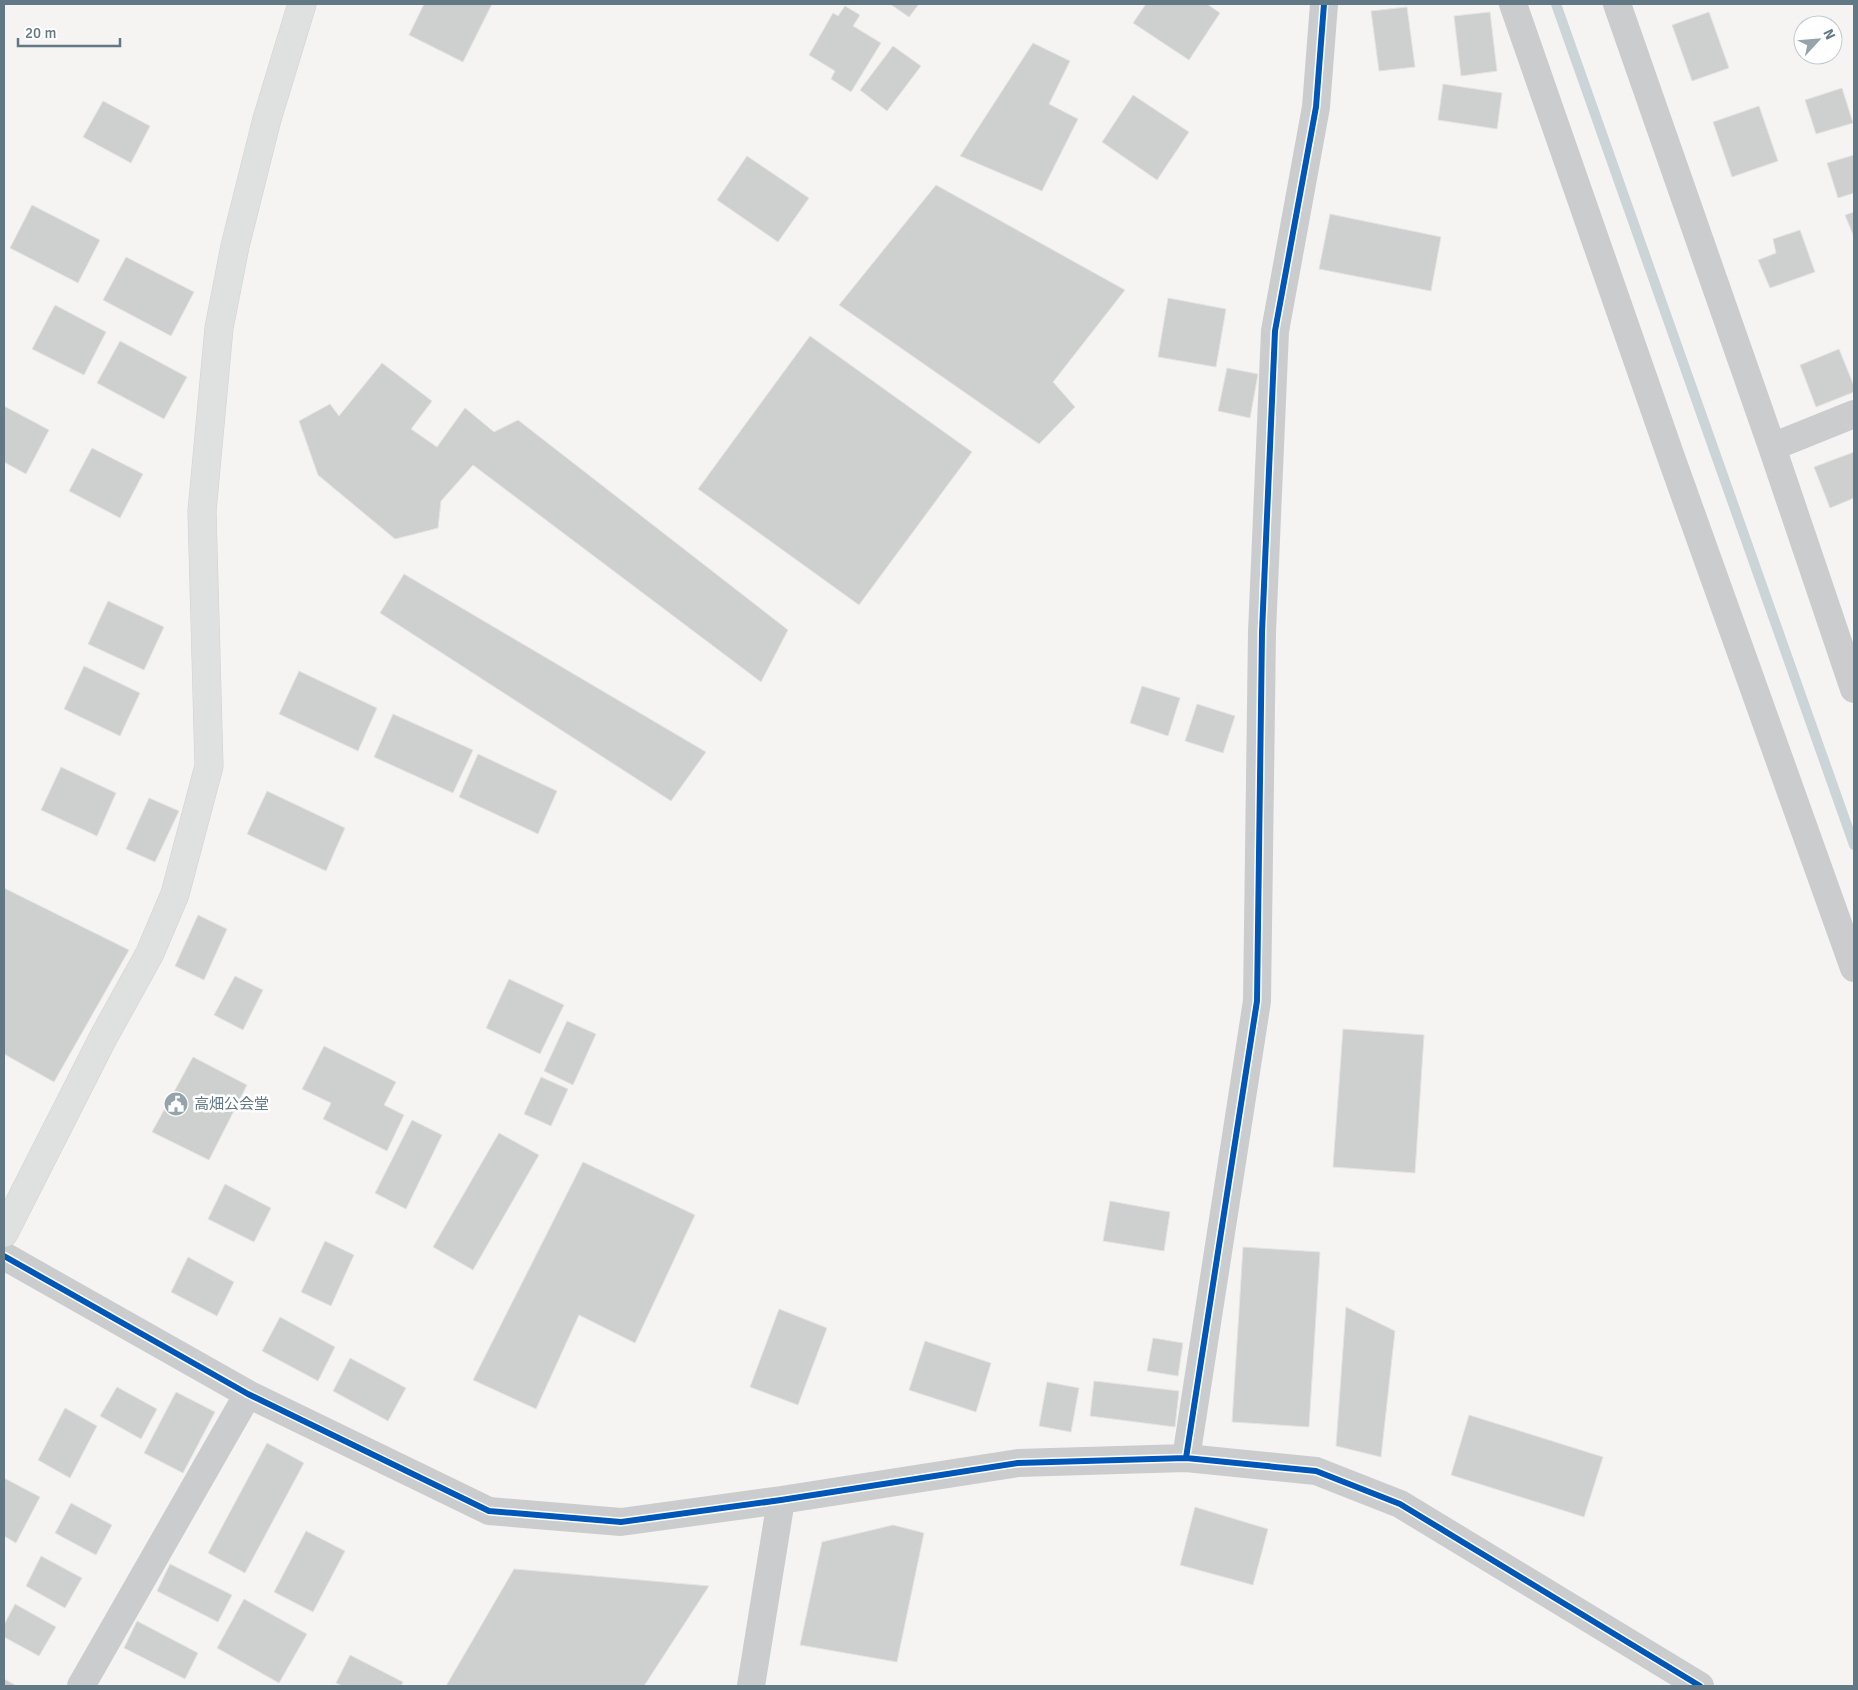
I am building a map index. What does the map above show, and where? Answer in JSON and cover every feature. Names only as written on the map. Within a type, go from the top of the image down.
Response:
[{"type":"street","points":[[4,1232],[103,1038],[150,953],[175,894],[209,766],[202,511],[219,328],[235,246],[265,128],[302,4]]},
{"type":"street","points":[[1186,1458],[1257,1001],[1262,632],[1275,331],[1316,107],[1324,4]]},
{"type":"street","points":[[1513,4],[1671,457],[1854,968]]},
{"type":"street","points":[[1617,4],[1772,447],[1844,628],[1854,689]]},
{"type":"street","points":[[1772,447],[1854,414]]},
{"type":"street","points":[[4,1256],[248,1394],[489,1512],[621,1522],[781,1500],[1018,1463],[1186,1458],[1316,1471],[1400,1504],[1700,1686]]},
{"type":"street","points":[[81,1686],[248,1394]]},
{"type":"street","points":[[751,1686],[781,1500]]},
{"type":"building","points":[[424,4],[492,4],[463,62],[409,35]]},
{"type":"building","points":[[890,4],[919,4],[909,17]]},
{"type":"building","points":[[1146,4],[1207,4],[1220,13],[1189,60],[1133,23]]},
{"type":"building","points":[[845,6],[860,15],[853,26],[881,43],[851,92],[831,79],[835,71],[809,55],[833,13],[838,16]]},
{"type":"building","points":[[1407,7],[1415,67],[1379,71],[1371,11]]},
{"type":"building","points":[[1490,12],[1497,71],[1461,76],[1454,16]]},
{"type":"building","points":[[1709,12],[1729,68],[1692,81],[1672,25]]},
{"type":"building","points":[[1033,43],[1070,61],[1049,104],[1078,119],[1042,191],[960,156]]},
{"type":"building","points":[[893,46],[921,66],[887,111],[860,90]]},
{"type":"building","points":[[1443,84],[1502,93],[1497,129],[1438,120]]},
{"type":"building","points":[[1842,88],[1853,123],[1816,134],[1805,100]]},
{"type":"building","points":[[1133,95],[1189,132],[1157,180],[1102,142]]},
{"type":"building","points":[[103,101],[150,126],[131,163],[83,137]]},
{"type":"building","points":[[1759,106],[1778,161],[1732,177],[1713,122]]},
{"type":"building","points":[[1854,155],[1854,193],[1838,198],[1827,163]]},
{"type":"building","points":[[747,156],[809,198],[778,242],[717,200]]},
{"type":"building","points":[[936,185],[1125,290],[1053,382],[1075,407],[1039,444],[839,305]]},
{"type":"building","points":[[32,205],[100,240],[78,283],[10,248]]},
{"type":"building","points":[[1854,212],[1854,237],[1845,215]]},
{"type":"building","points":[[1330,214],[1441,237],[1431,291],[1319,269]]},
{"type":"building","points":[[1800,230],[1815,272],[1770,288],[1758,260],[1776,253],[1773,239]]},
{"type":"building","points":[[126,257],[194,292],[171,336],[103,300]]},
{"type":"building","points":[[1168,298],[1226,309],[1216,367],[1158,357]]},
{"type":"building","points":[[55,305],[106,332],[84,375],[32,349]]},
{"type":"building","points":[[810,336],[972,452],[859,605],[698,489]]},
{"type":"building","points":[[120,341],[187,377],[164,419],[97,383]]},
{"type":"building","points":[[1839,349],[1854,386],[1854,392],[1816,407],[1800,365]]},
{"type":"building","points":[[382,363],[432,401],[411,429],[437,447],[465,408],[494,432],[518,420],[788,630],[761,682],[473,465],[441,501],[438,528],[395,539],[318,475],[299,421],[330,404],[339,416]]},
{"type":"building","points":[[1227,368],[1258,374],[1250,418],[1218,411]]},
{"type":"building","points":[[4,406],[49,430],[26,474],[4,462]]},
{"type":"building","points":[[92,448],[143,474],[120,518],[69,491]]},
{"type":"building","points":[[1854,452],[1854,498],[1830,508],[1814,467]]},
{"type":"building","points":[[404,574],[706,752],[671,801],[380,613]]},
{"type":"building","points":[[108,601],[164,627],[144,670],[88,644]]},
{"type":"building","points":[[84,666],[140,693],[120,736],[64,709]]},
{"type":"building","points":[[299,671],[377,708],[358,751],[279,714]]},
{"type":"building","points":[[1142,686],[1180,698],[1168,736],[1130,723]]},
{"type":"building","points":[[1197,704],[1235,716],[1223,753],[1185,741]]},
{"type":"building","points":[[393,714],[473,750],[453,793],[374,757]]},
{"type":"building","points":[[478,754],[557,791],[538,834],[459,797]]},
{"type":"building","points":[[61,767],[116,793],[97,836],[41,810]]},
{"type":"building","points":[[267,791],[345,828],[326,871],[247,834]]},
{"type":"building","points":[[149,798],[179,811],[155,862],[126,849]]},
{"type":"building","points":[[4,888],[129,950],[54,1082],[4,1054]]},
{"type":"building","points":[[198,915],[227,929],[204,980],[175,966]]},
{"type":"building","points":[[235,976],[263,990],[243,1030],[214,1015]]},
{"type":"building","points":[[509,979],[564,1005],[540,1054],[486,1028]]},
{"type":"building","points":[[567,1021],[596,1034],[573,1085],[544,1071]]},
{"type":"building","points":[[1343,1029],[1424,1035],[1415,1173],[1333,1167]]},
{"type":"building","points":[[324,1046],[396,1082],[384,1105],[404,1115],[387,1151],[323,1119],[331,1103],[302,1089]]},
{"type":"building","points":[[193,1057],[247,1085],[209,1160],[152,1132]]},
{"type":"building","points":[[541,1077],[568,1089],[551,1126],[524,1114]]},
{"type":"building","points":[[412,1120],[442,1135],[406,1209],[375,1193]]},
{"type":"building","points":[[499,1133],[539,1155],[473,1270],[433,1247]]},
{"type":"building","points":[[583,1162],[695,1215],[635,1343],[579,1315],[536,1409],[473,1380]]},
{"type":"building","points":[[225,1184],[271,1208],[254,1242],[208,1219]]},
{"type":"building","points":[[1110,1201],[1170,1212],[1164,1251],[1103,1241]]},
{"type":"building","points":[[325,1241],[354,1255],[331,1306],[301,1292]]},
{"type":"building","points":[[1243,1247],[1320,1252],[1309,1427],[1232,1422]]},
{"type":"building","points":[[188,1257],[234,1282],[217,1316],[171,1292]]},
{"type":"building","points":[[1346,1307],[1395,1331],[1381,1457],[1336,1446]]},
{"type":"building","points":[[779,1309],[827,1328],[798,1405],[750,1387]]},
{"type":"building","points":[[280,1317],[335,1347],[318,1381],[262,1351]]},
{"type":"building","points":[[1153,1338],[1183,1343],[1178,1376],[1147,1371]]},
{"type":"building","points":[[925,1341],[991,1363],[976,1412],[909,1390]]},
{"type":"building","points":[[350,1358],[406,1388],[388,1421],[333,1391]]},
{"type":"building","points":[[1094,1381],[1179,1391],[1175,1427],[1090,1416]]},
{"type":"building","points":[[1047,1382],[1079,1388],[1071,1432],[1039,1426]]},
{"type":"building","points":[[117,1387],[157,1409],[141,1439],[100,1416]]},
{"type":"building","points":[[176,1392],[215,1412],[183,1473],[144,1453]]},
{"type":"building","points":[[65,1408],[97,1426],[70,1478],[38,1460]]},
{"type":"building","points":[[1469,1415],[1603,1457],[1584,1517],[1451,1475]]},
{"type":"building","points":[[267,1443],[304,1463],[245,1573],[208,1553]]},
{"type":"building","points":[[4,1478],[40,1497],[16,1543],[4,1536]]},
{"type":"building","points":[[71,1503],[112,1525],[96,1555],[55,1533]]},
{"type":"building","points":[[1195,1507],[1268,1529],[1253,1585],[1180,1565]]},
{"type":"building","points":[[893,1525],[924,1533],[897,1662],[800,1645],[822,1542]]},
{"type":"building","points":[[306,1531],[345,1551],[313,1612],[274,1592]]},
{"type":"building","points":[[41,1556],[82,1578],[65,1608],[26,1586]]},
{"type":"building","points":[[170,1564],[232,1595],[218,1622],[157,1591]]},
{"type":"building","points":[[514,1569],[709,1586],[644,1686],[446,1686]]},
{"type":"building","points":[[244,1599],[307,1634],[279,1683],[217,1648]]},
{"type":"building","points":[[15,1604],[56,1627],[39,1656],[4,1637],[4,1625]]},
{"type":"building","points":[[137,1621],[198,1653],[185,1679],[124,1648]]},
{"type":"building","points":[[350,1655],[403,1682],[401,1686],[343,1686],[336,1683]]},
{"type":"building","points":[[4,1679],[17,1686],[4,1686]]},
{"type":"waterway","points":[[1556,4],[1854,845]]},
{"type":"cycle path","points":[[1186,1458],[1257,1001],[1262,632],[1275,331],[1316,107],[1324,4]]},
{"type":"cycle path","points":[[4,1256],[248,1394],[489,1511],[621,1522],[781,1500],[1018,1463],[1186,1458],[1316,1471],[1400,1504],[1700,1686]]},
{"type":"place","name":"高畑公会堂","points":[[176,1104]]}]
